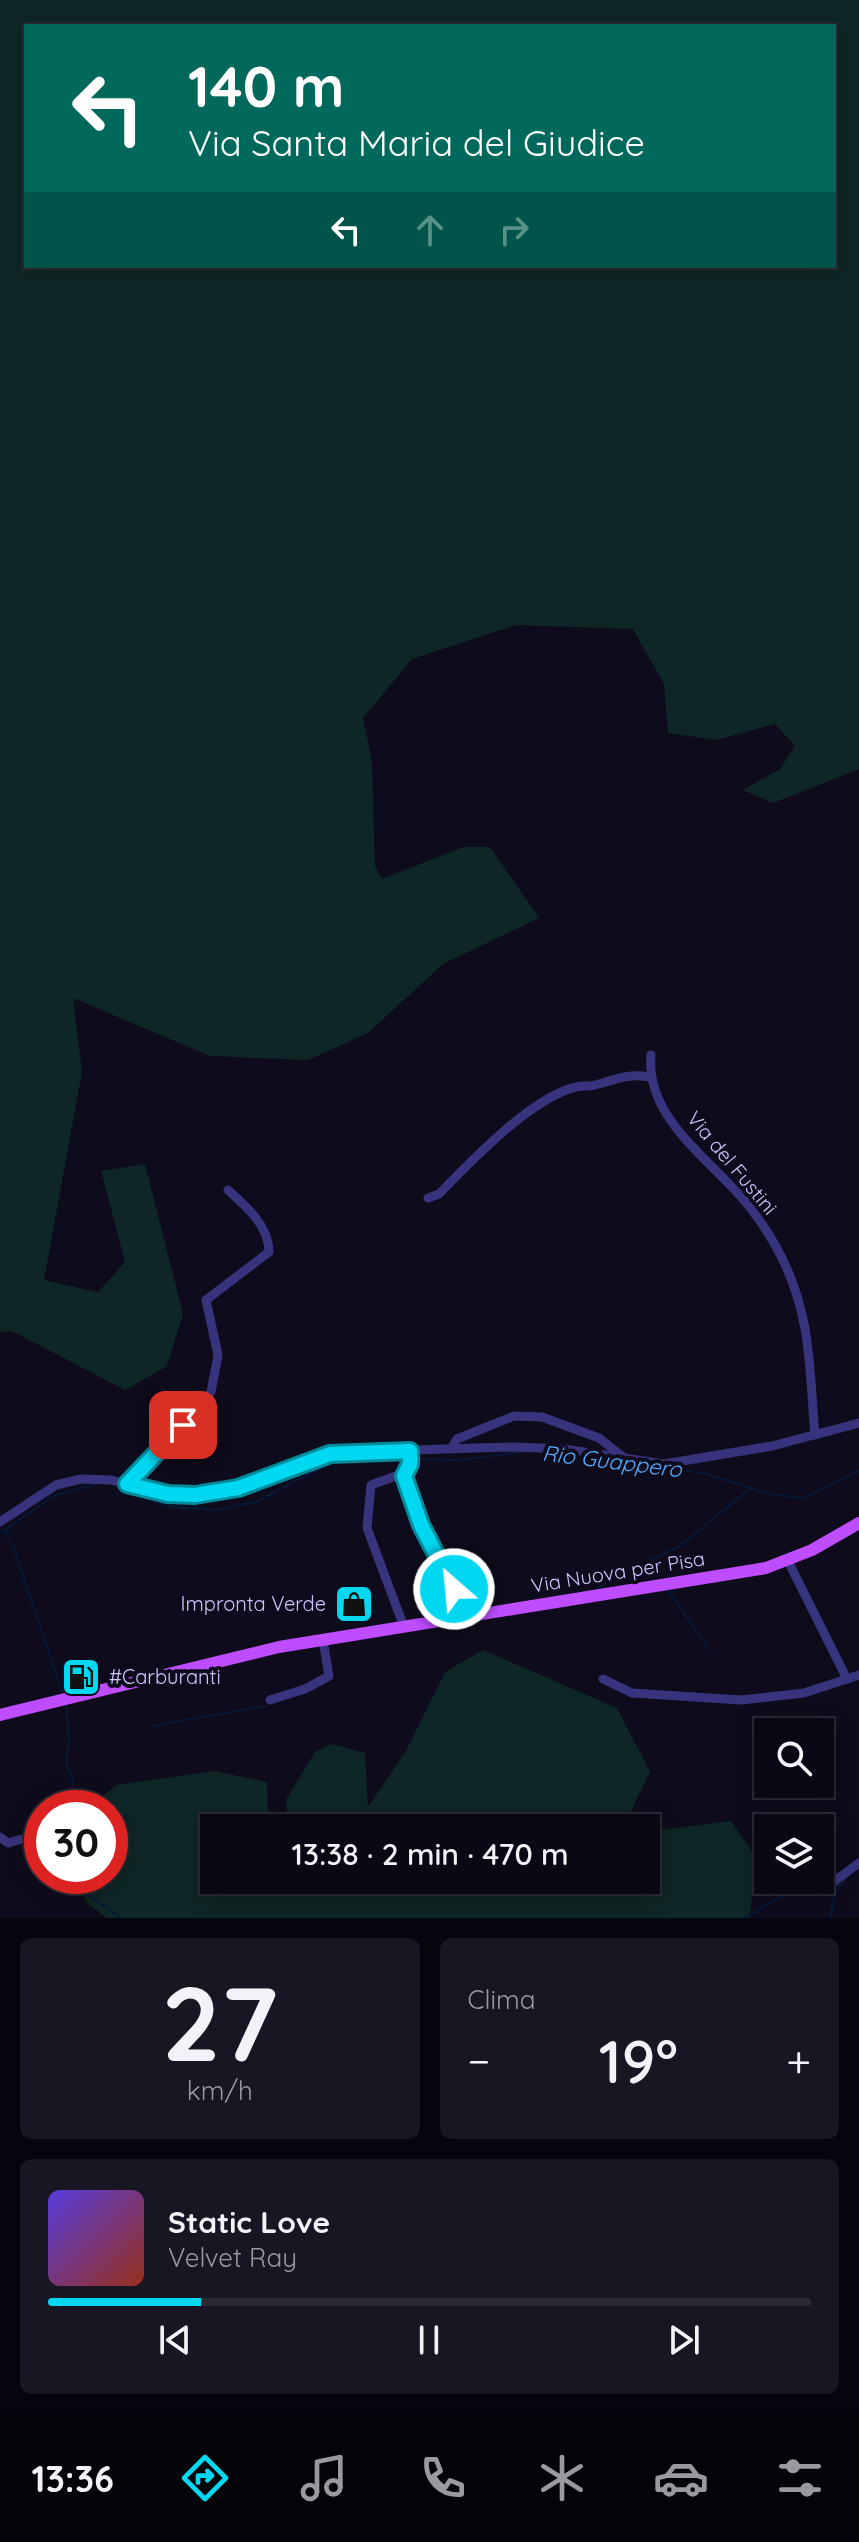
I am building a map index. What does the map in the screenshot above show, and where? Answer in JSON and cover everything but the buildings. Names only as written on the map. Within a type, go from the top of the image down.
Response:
[{"type":"main road","name":"Via Nuova per Pisa","points":[[0,1715],[255,1652],[722,1576],[788,1561],[859,1523]]},
{"type":"street","points":[[428,1198],[439,1194],[510,1127],[555,1097],[575,1087],[590,1086],[623,1075],[649,1077],[651,1055]]},
{"type":"street","name":"Via del Fustini","points":[[649,1077],[652,1089],[680,1133],[750,1207],[781,1256],[808,1331],[815,1435]]},
{"type":"street","points":[[127,1484],[211,1392],[218,1355],[206,1300],[269,1252],[269,1238],[248,1209],[228,1190]]},
{"type":"street","points":[[451,1449],[455,1441],[467,1434],[514,1416],[542,1417],[599,1438],[624,1458]]},
{"type":"street","points":[[0,1522],[56,1485],[81,1479],[127,1484],[168,1494],[195,1495],[238,1488],[330,1454],[408,1460],[451,1449],[564,1449],[664,1464],[713,1458],[859,1423]]},
{"type":"street","points":[[408,1460],[421,1525],[467,1617]]},
{"type":"street","points":[[404,1627],[367,1528],[366,1513],[371,1485],[408,1460]]},
{"type":"street","points":[[788,1561],[847,1679]]},
{"type":"street","points":[[270,1700],[305,1689],[329,1676],[323,1640]]},
{"type":"street","points":[[603,1679],[632,1693],[741,1700],[804,1693],[859,1675]]},
{"type":"street","points":[[0,1837],[8,1843],[24,1838]]},
{"type":"street","points":[[834,1882],[859,1863]]},
{"type":"green space","points":[[0,0],[859,0],[859,769],[773,803],[743,790],[780,769],[795,746],[775,724],[716,740],[668,733],[664,684],[633,629],[516,625],[412,659],[363,718],[372,763],[375,866],[382,879],[463,847],[490,847],[539,918],[443,964],[368,1033],[308,1060],[210,1056],[73,998],[82,1072],[44,1280],[98,1292],[125,1262],[101,1171],[145,1164],[183,1314],[167,1366],[125,1390],[12,1331],[0,1332]]},
{"type":"green space","points":[[483,1650],[617,1708],[650,1772],[630,1814],[288,1814],[286,1800],[315,1752],[331,1744],[365,1753],[368,1807],[406,1751],[445,1672]]},
{"type":"green space","points":[[215,1771],[267,1782],[268,1814],[200,1814],[200,1894],[660,1894],[660,1830],[731,1821],[754,1855],[750,1918],[107,1918],[86,1902],[83,1894],[128,1894],[128,1790],[110,1790],[116,1785]]},
{"type":"waterway","name":"Rio Guappero","points":[[415,1459],[458,1460],[524,1452]]},
{"type":"waterway","name":"Rio Guappero","points":[[543,1453],[568,1454]]},
{"type":"waterway","name":"Rio Guappero","points":[[126,1488],[171,1507],[216,1510],[255,1502],[337,1460],[405,1459]]},
{"type":"waterway","name":"Rio Guappero","points":[[621,1462],[703,1473],[769,1494],[803,1498],[859,1471]]},
{"type":"waterway","name":"Rio Guappero","points":[[0,1533],[55,1495],[97,1484]]},
{"type":"waterway","points":[[598,1589],[610,1579],[680,1546],[751,1488]]},
{"type":"waterway","points":[[6,1529],[10,1539]]},
{"type":"waterway","points":[[13,1546],[63,1695]]},
{"type":"waterway","points":[[668,1590],[710,1651]]},
{"type":"waterway","points":[[66,1705],[69,1738],[66,1762],[73,1781],[72,1790]]},
{"type":"waterway","points":[[153,1726],[265,1706]]},
{"type":"waterway","points":[[830,1918],[836,1891],[848,1876]]},
{"type":"waterway","points":[[744,1918],[791,1891],[840,1885]]},
{"type":"waterway","points":[[87,1894],[119,1918]]},
{"type":"place","name":"Impronta Verde","points":[[354,1604]]},
{"type":"place","name":"#Carburanti","points":[[81,1677]]},
{"type":"route","points":[[183,1425],[127,1484],[168,1494],[195,1495],[238,1488],[330,1454],[410,1451],[410,1464],[404,1476],[421,1525],[454,1589]]}]
